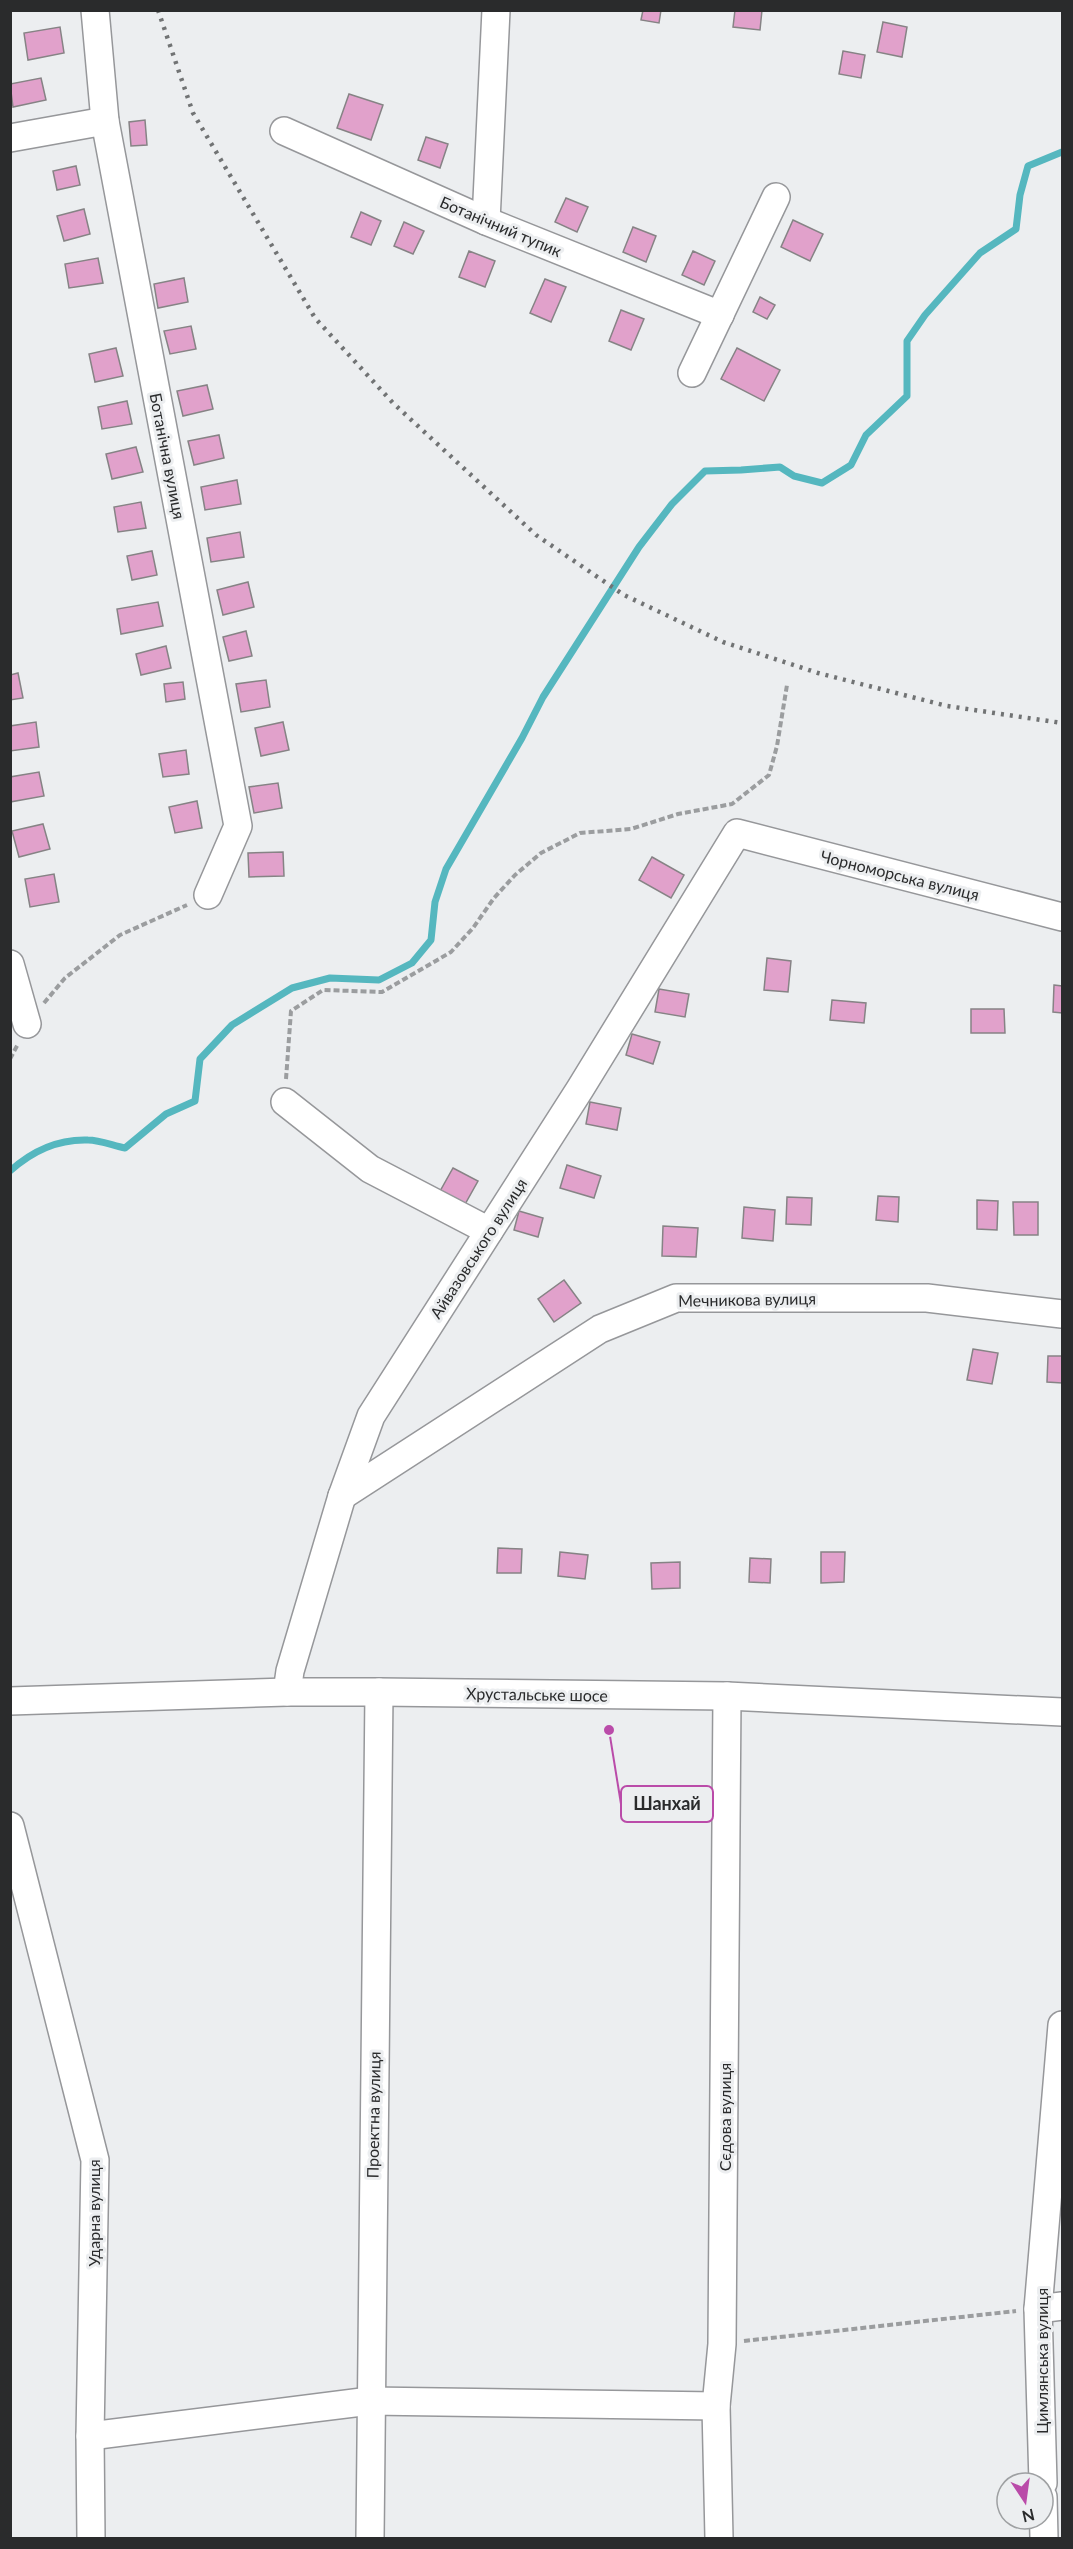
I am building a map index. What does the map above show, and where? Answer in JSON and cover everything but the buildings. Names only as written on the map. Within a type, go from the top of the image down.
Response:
[{"type":"street","name":"Ботанічна вулиця","points":[[95,10],[105,121],[238,826],[208,895]]},
{"type":"street","points":[[486,221],[496,10]]},
{"type":"street","points":[[10,138],[105,121]]},
{"type":"street","name":"Ботанічний тупик","points":[[284,131],[486,221],[720,315]]},
{"type":"street","points":[[692,373],[776,197]]},
{"type":"street","name":"Чорноморська вулиця","points":[[737,833],[1062,917]]},
{"type":"street","name":"Айвазовського вулиця","points":[[287,1692],[290,1671],[342,1496],[371,1416],[580,1089],[737,833]]},
{"type":"street","points":[[10,964],[27,1024]]},
{"type":"street","points":[[285,1102],[370,1169],[489,1231]]},
{"type":"street","name":"Мечникова вулиця","points":[[342,1496],[600,1329],[676,1298],[927,1298],[1062,1314]]},
{"type":"street","name":"Хрустальське шосе","points":[[10,1701],[287,1692],[379,1692],[727,1696],[1062,1712]]},
{"type":"street","name":"Проектна вулиця","points":[[370,2538],[379,1692]]},
{"type":"street","name":"Сєдова вулиця","points":[[719,2538],[716,2406],[722,2344],[727,1696]]},
{"type":"street","points":[[1062,1707],[1062,1712]]},
{"type":"street","name":"Ударна вулиця","points":[[10,1826],[95,2160],[90,2436],[91,2538]]},
{"type":"street","name":"Цимлянська вулиця","points":[[1043,2471],[1062,2025]]},
{"type":"street","points":[[90,2436],[370,2401],[716,2406]]},
{"type":"path","points":[[285,1102],[291,1011],[322,990],[382,992],[451,952],[474,928],[494,898],[514,875],[541,853],[580,833],[631,829],[678,814],[732,804],[769,775],[777,746],[787,685]]},
{"type":"path","points":[[10,1059],[27,1024],[64,978],[120,936],[208,895]]},
{"type":"path","points":[[722,2344],[1050,2308]]},
{"type":"waterway","points":[[10,1171],[37,1152],[56,1144],[93,1140],[125,1148],[166,1114],[195,1101],[200,1059],[232,1025],[292,988],[330,978],[379,980],[412,963],[431,940],[435,902],[446,869],[522,738],[543,697],[639,547],[672,504],[705,471],[780,467],[794,476],[822,483],[851,465],[866,435],[907,396],[907,341],[925,315],[980,253],[1016,229],[1020,195],[1028,166],[1062,152]]},
{"type":"railway","points":[[158,10],[193,113],[315,318],[393,403],[536,535],[624,595],[723,642],[818,673],[947,706],[1062,723]]},
{"type":"place","name":"Шанхай","points":[[609,1730]]}]
